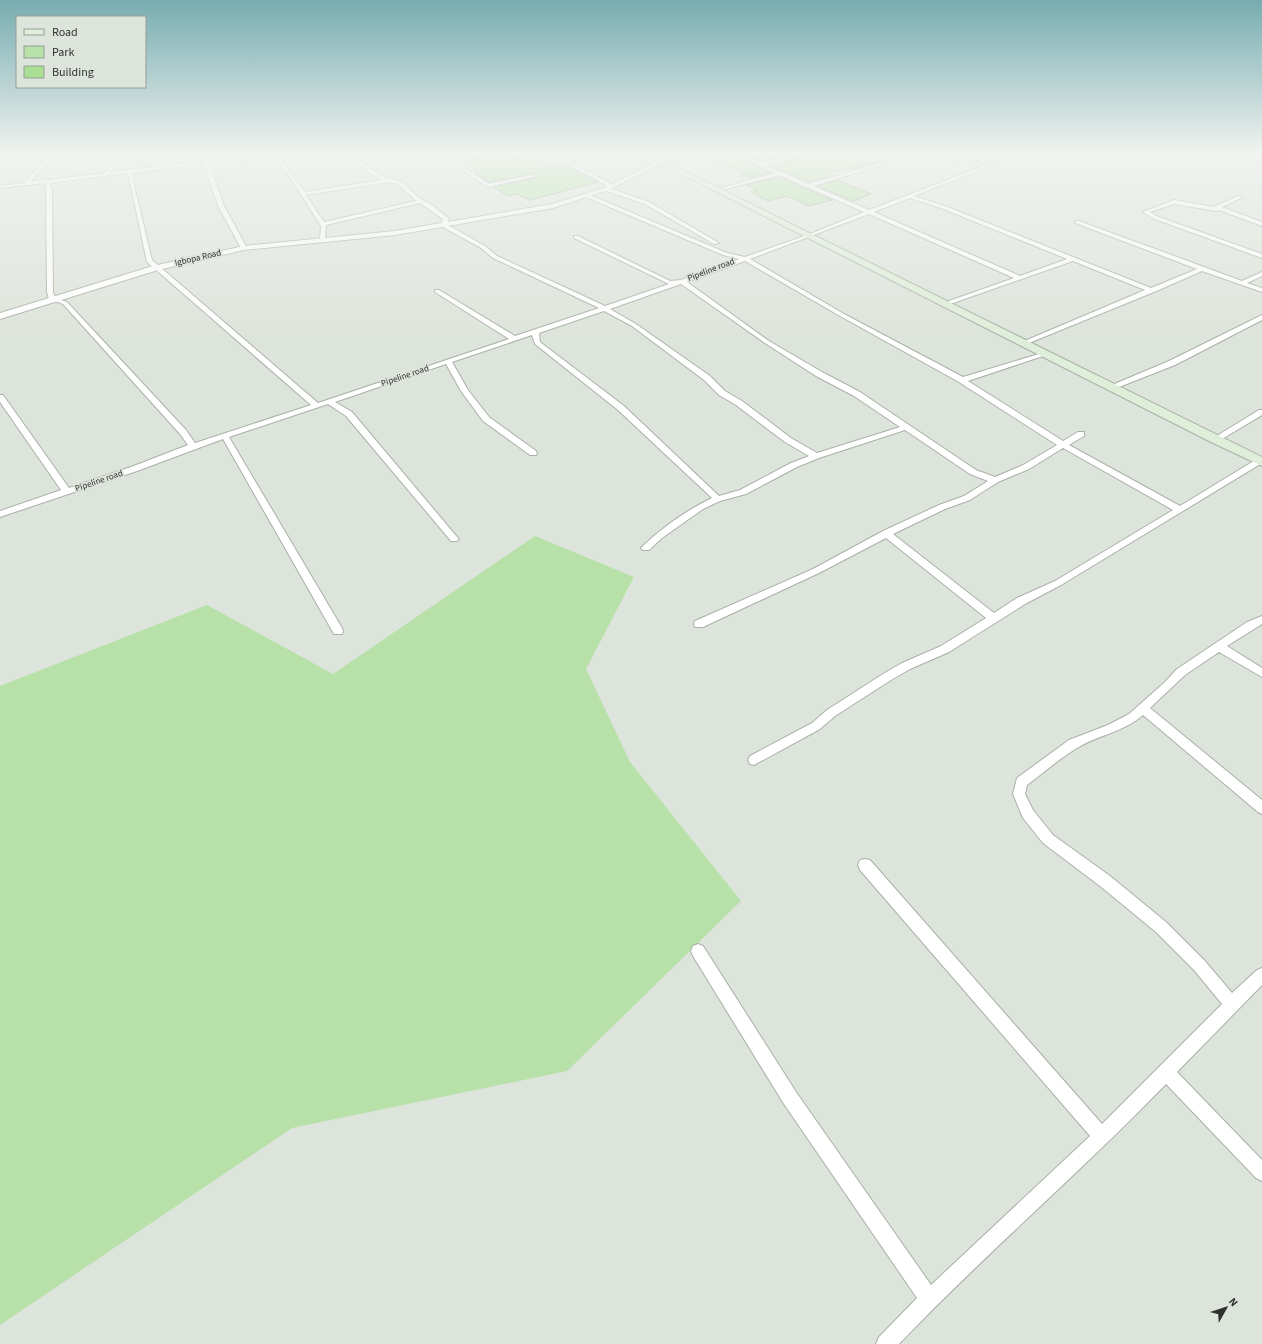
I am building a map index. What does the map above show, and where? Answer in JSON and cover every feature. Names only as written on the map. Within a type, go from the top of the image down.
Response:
[{"type":"main road","points":[[772,215],[1029,341],[1219,437],[1261,460]]},
{"type":"main road","points":[[774,215],[1044,354],[1261,460]]},
{"type":"street","points":[[50,215],[50,292],[52,299],[65,304],[183,432],[193,446]]},
{"type":"street","points":[[139,215],[149,261],[282,374],[316,406]]},
{"type":"street","points":[[226,215],[244,248]]},
{"type":"street","points":[[317,215],[323,224],[322,240]]},
{"type":"street","points":[[323,224],[363,215]]},
{"type":"street","points":[[440,215],[446,220],[443,225],[483,247],[495,257],[604,308],[634,325],[707,378],[722,393],[739,403],[788,440],[816,456]]},
{"type":"street","name":"Igbopa Road","points":[[0,316],[156,268],[244,248],[395,233],[503,215]]},
{"type":"street","points":[[632,215],[725,254],[747,257]]},
{"type":"street","points":[[667,215],[713,242],[747,257],[842,315],[962,380],[1063,445],[1179,509]]},
{"type":"street","name":"Pipeline road","points":[[0,514],[134,469],[193,446],[329,402],[682,282],[859,215]]},
{"type":"street","points":[[872,215],[1020,278]]},
{"type":"street","points":[[962,215],[1152,291]]},
{"type":"street","points":[[1150,215],[1262,256]]},
{"type":"street","points":[[1236,215],[1262,224]]},
{"type":"street","points":[[1077,222],[1262,290]]},
{"type":"street","points":[[576,237],[664,281],[670,283],[682,282],[767,342],[857,394],[973,472],[995,480]]},
{"type":"street","points":[[951,302],[1072,259]]},
{"type":"street","points":[[1029,341],[1202,269]]},
{"type":"street","points":[[1243,284],[1244,282],[1262,274]]},
{"type":"street","points":[[437,291],[514,339]]},
{"type":"street","points":[[1116,385],[1172,363],[1262,317]]},
{"type":"street","points":[[535,332],[537,343],[621,408],[714,494],[717,499]]},
{"type":"street","points":[[962,380],[1044,354]]},
{"type":"street","points":[[448,361],[465,391],[486,419],[534,453]]},
{"type":"street","points":[[0,397],[68,492]]},
{"type":"street","points":[[329,402],[349,414],[454,539]]},
{"type":"street","points":[[1219,437],[1262,412]]},
{"type":"street","points":[[646,548],[659,536],[700,507],[717,499],[743,492],[794,465],[816,456],[907,427]]},
{"type":"street","points":[[699,624],[816,571],[886,533],[942,507],[967,498],[995,480],[1026,467],[1081,434]]},
{"type":"street","points":[[225,436],[338,631]]},
{"type":"street","points":[[754,760],[816,726],[831,713],[887,677],[906,666],[945,649],[1021,602],[1058,583],[1261,460]]},
{"type":"street","points":[[886,533],[994,619]]},
{"type":"street","points":[[1231,1003],[1199,965],[1161,927],[1105,881],[1048,839],[1028,814],[1019,794],[1021,782],[1052,758],[1073,744],[1112,728],[1133,717],[1169,685],[1181,672],[1218,646],[1262,620]]},
{"type":"street","points":[[1218,646],[1262,673]]},
{"type":"street","points":[[1142,708],[1262,808]]},
{"type":"street","points":[[865,865],[1102,1137]]},
{"type":"street","points":[[698,951],[790,1098],[929,1299]]},
{"type":"street","points":[[886,1344],[929,1299],[1168,1073],[1231,1003],[1262,975]]},
{"type":"street","points":[[1168,1073],[1262,1172]]},
{"type":"green space","points":[[535,536],[634,577],[586,669],[630,762],[741,901],[567,1071],[292,1128],[0,1325],[0,686],[207,605],[333,674]]}]
